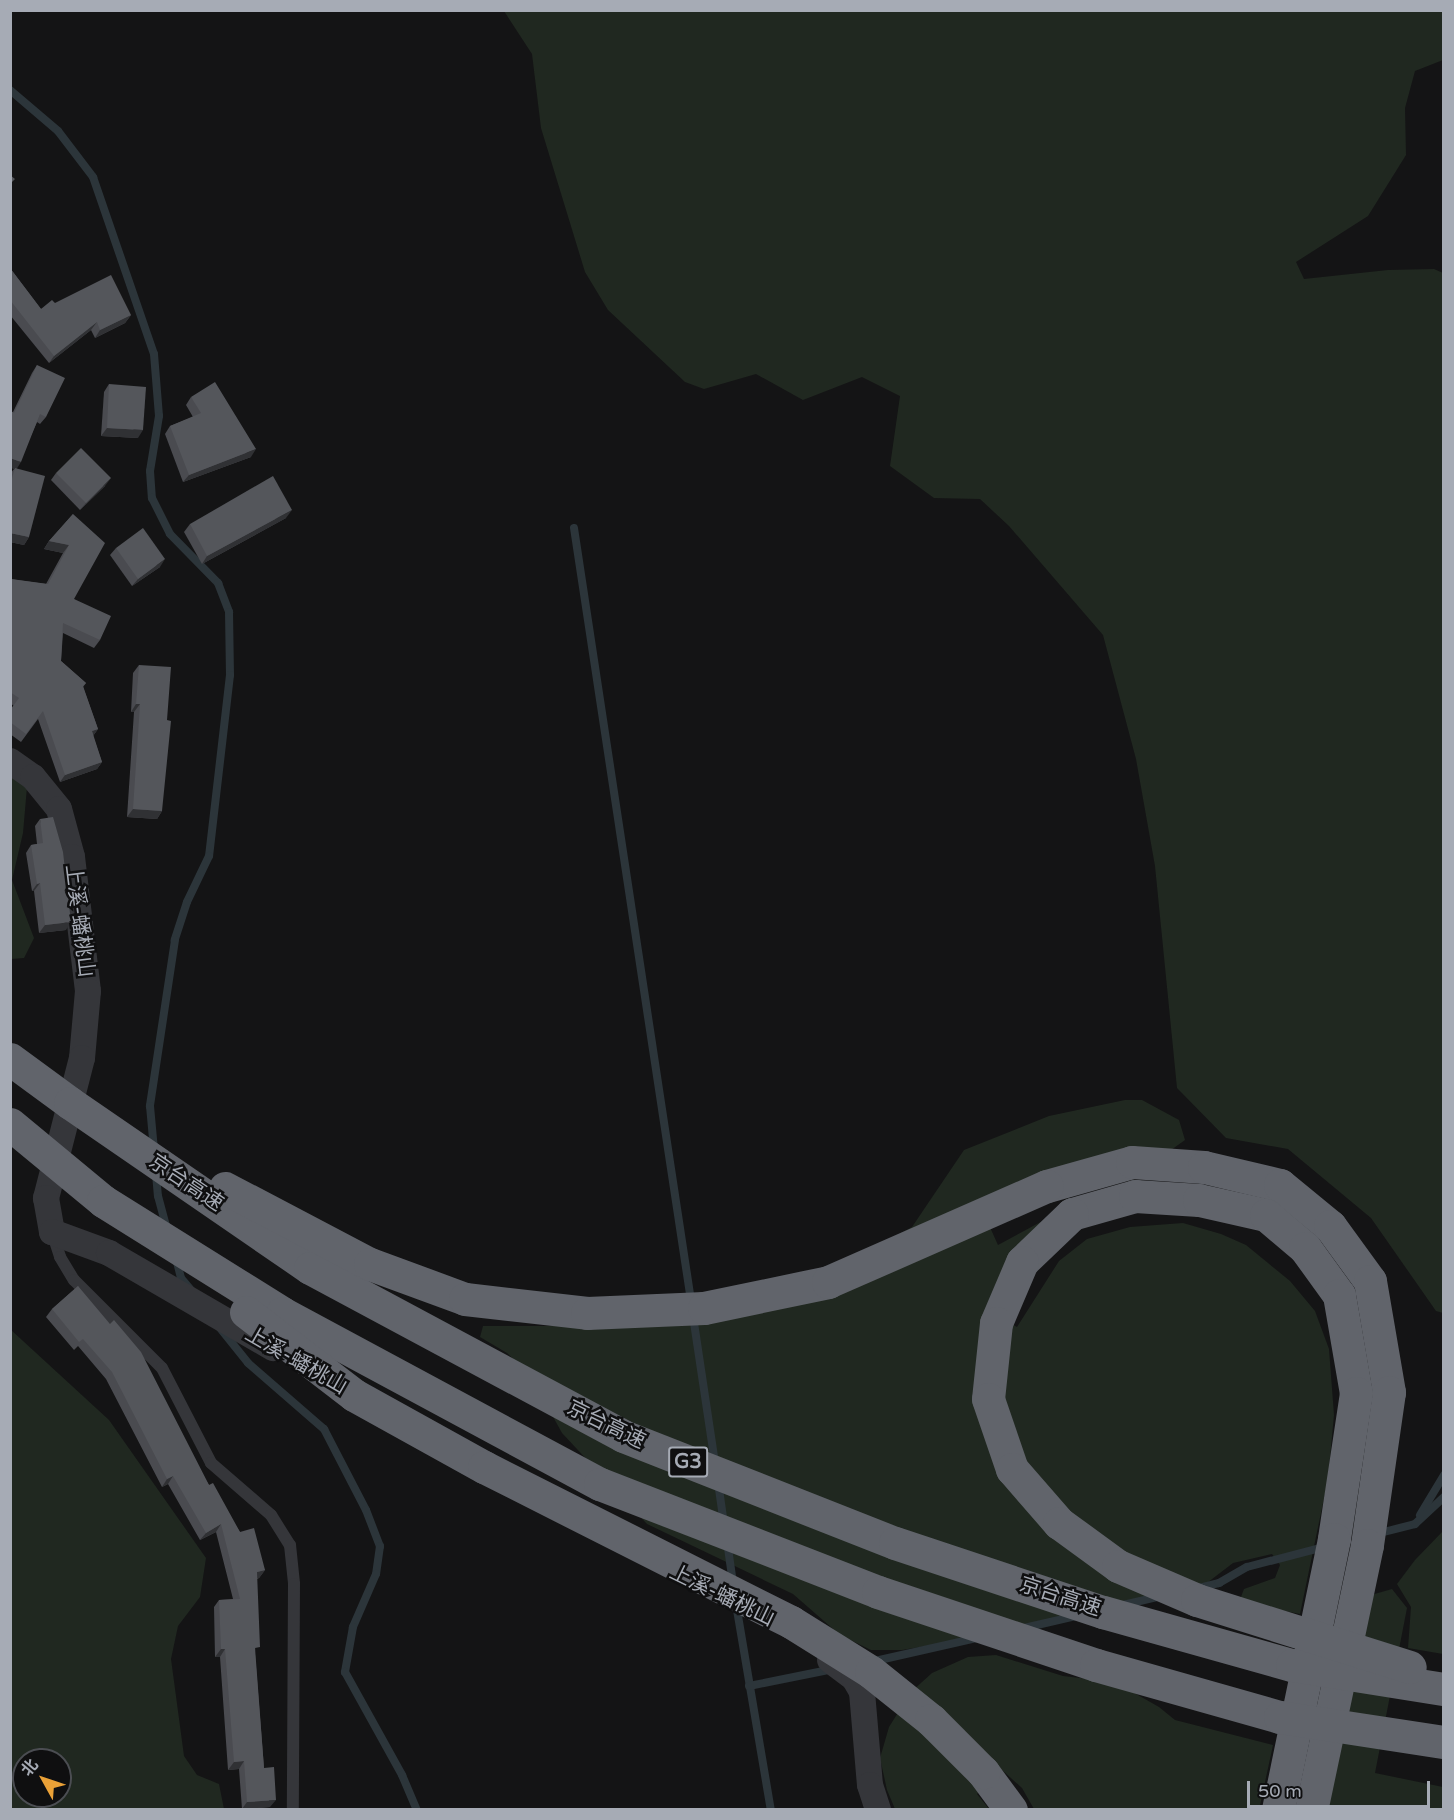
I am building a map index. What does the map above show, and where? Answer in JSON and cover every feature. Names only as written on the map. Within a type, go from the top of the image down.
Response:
[{"type":"highway","name":"京台高速","points":[[10,1059],[70,1103],[310,1268],[623,1436],[895,1543],[1103,1612],[1292,1665],[1443,1689]]},
{"type":"highway","points":[[70,1103],[370,1264],[465,1299],[587,1313],[704,1308],[828,1282],[1047,1186],[1132,1162],[1204,1167],[1280,1185],[1330,1226],[1370,1281],[1389,1392],[1367,1545],[1311,1809]]},
{"type":"highway","name":"G3","points":[[10,1124],[102,1201],[282,1313],[600,1484],[878,1592],[1096,1665],[1280,1717],[1443,1742]]},
{"type":"highway","points":[[1278,1809],[1334,1539],[1356,1393],[1339,1294],[1305,1248],[1266,1215],[1199,1200],[1135,1196],[1072,1214],[1022,1262],[996,1323],[988,1400],[1012,1469],[1059,1523],[1118,1566],[1197,1600],[1443,1677]]},
{"type":"highway","points":[[102,1201],[354,1395],[484,1467],[791,1622],[871,1672],[931,1720],[983,1772],[1011,1809]]},
{"type":"street","name":"上溪-蟠桃山","points":[[10,761],[33,777],[59,809],[72,857],[88,991],[82,1058],[46,1198],[52,1232],[109,1253],[624,1550],[780,1623],[854,1678],[862,1692],[870,1785],[878,1809]]},
{"type":"lane","points":[[52,1232],[60,1257],[74,1280],[162,1368],[211,1463],[272,1515],[290,1545],[294,1584],[293,1809]]},
{"type":"shaded area","points":[[504,11],[1443,11],[1443,60],[1415,71],[1405,108],[1406,155],[1368,216],[1296,262],[1304,279],[1388,270],[1434,269],[1443,273],[1443,1313],[1436,1311],[1371,1218],[1288,1149],[1226,1138],[1177,1088],[1155,866],[1136,759],[1103,635],[1009,526],[980,499],[934,498],[890,466],[900,396],[862,377],[803,400],[756,374],[704,389],[685,382],[608,310],[585,272],[541,128],[532,54]]},
{"type":"shaded area","points":[[10,772],[27,787],[23,833],[12,880],[34,938],[24,958],[11,959]]},
{"type":"shaded area","points":[[1125,1100],[1142,1100],[1179,1120],[1185,1140],[1171,1150],[980,1205],[998,1245],[1046,1219],[989,1312],[1017,1327],[1059,1261],[1087,1239],[1130,1227],[1183,1223],[1221,1234],[1246,1245],[1290,1281],[1315,1311],[1329,1349],[1334,1415],[1328,1479],[1300,1614],[1239,1602],[1244,1589],[1275,1578],[1280,1565],[1272,1554],[1233,1563],[1203,1586],[1128,1605],[932,1645],[902,1650],[871,1650],[840,1635],[793,1594],[647,1524],[562,1433],[530,1375],[507,1353],[480,1337],[483,1326],[583,1326],[826,1274],[912,1227],[964,1150],[1049,1116]]},
{"type":"shaded area","points":[[10,1329],[109,1420],[206,1558],[200,1597],[178,1626],[171,1659],[184,1756],[197,1775],[219,1784],[224,1809],[11,1809]]},
{"type":"shaded area","points":[[1443,1531],[1443,1654],[1408,1648],[1411,1607],[1397,1584],[1415,1560]]},
{"type":"shaded area","points":[[1392,1589],[1407,1608],[1375,1773],[1443,1787],[1443,1809],[1326,1810],[1371,1595]]},
{"type":"shaded area","points":[[996,1655],[1063,1676],[1115,1682],[1159,1707],[1175,1720],[1273,1745],[1259,1810],[1034,1809],[1022,1788],[1002,1770],[977,1794],[989,1809],[895,1809],[887,1790],[880,1758],[889,1727],[911,1692],[932,1673],[968,1657]]},
{"type":"building","points":[[10,268],[41,309],[52,300],[55,303],[111,275],[131,315],[100,330],[97,322],[54,356],[10,300]]},
{"type":"building","points":[[37,365],[65,378],[46,417],[40,414],[21,462],[10,458],[10,411],[14,413]]},
{"type":"building","points":[[215,382],[256,449],[189,475],[170,426],[201,413],[191,397]]},
{"type":"building","points":[[109,384],[146,387],[143,430],[107,428]]},
{"type":"building","points":[[81,448],[111,478],[86,503],[56,473]]},
{"type":"building","points":[[15,468],[45,476],[29,537],[10,533],[10,485]]},
{"type":"building","points":[[273,476],[292,510],[207,556],[190,524]]},
{"type":"building","points":[[73,514],[105,543],[74,599],[111,616],[100,640],[63,623],[61,661],[86,683],[83,686],[98,729],[92,731],[102,762],[65,775],[43,711],[26,734],[10,722],[10,710],[19,698],[10,692],[10,580],[48,584],[69,545],[49,541]]},
{"type":"building","points":[[143,528],[165,559],[138,579],[116,548]]},
{"type":"building","points":[[139,665],[171,667],[167,720],[171,721],[162,811],[133,809],[140,704],[136,704]]},
{"type":"building","points":[[53,817],[63,852],[71,922],[45,925],[40,883],[37,884],[31,845],[43,843],[40,819]]},
{"type":"building","points":[[78,1286],[110,1324],[114,1320],[141,1352],[209,1485],[213,1483],[240,1532],[254,1528],[265,1570],[257,1572],[260,1647],[255,1648],[264,1768],[274,1767],[276,1800],[247,1802],[244,1761],[234,1762],[225,1649],[221,1649],[219,1600],[240,1599],[221,1524],[206,1533],[173,1476],[167,1479],[112,1372],[83,1339],[79,1342],[52,1309]]},
{"type":"waterway","points":[[10,90],[58,131],[93,177],[154,354],[159,416],[150,471],[152,498],[170,534],[218,583],[229,612],[230,675],[209,856],[187,902],[175,940],[150,1106],[154,1150]]},
{"type":"waterway","points":[[574,528],[691,1301]]},
{"type":"waterway","points":[[156,1174],[158,1196],[167,1230]]},
{"type":"waterway","points":[[176,1258],[181,1278],[191,1290]]},
{"type":"waterway","points":[[693,1316],[715,1464]]},
{"type":"waterway","points":[[220,1328],[248,1363],[324,1429],[366,1510],[380,1546],[376,1574],[353,1627],[345,1672],[402,1775],[417,1810]]},
{"type":"waterway","points":[[1420,1515],[1444,1475]]},
{"type":"waterway","points":[[718,1482],[724,1524]]},
{"type":"waterway","points":[[1376,1534],[1415,1524],[1444,1497]]},
{"type":"waterway","points":[[727,1541],[733,1583]]},
{"type":"waterway","points":[[1199,1588],[1219,1583],[1247,1567],[1324,1547]]},
{"type":"waterway","points":[[1123,1605],[1161,1596]]},
{"type":"waterway","points":[[736,1604],[771,1810]]},
{"type":"waterway","points":[[1024,1628],[1076,1616]]},
{"type":"waterway","points":[[875,1661],[977,1638]]},
{"type":"waterway","points":[[749,1686],[833,1669]]}]
